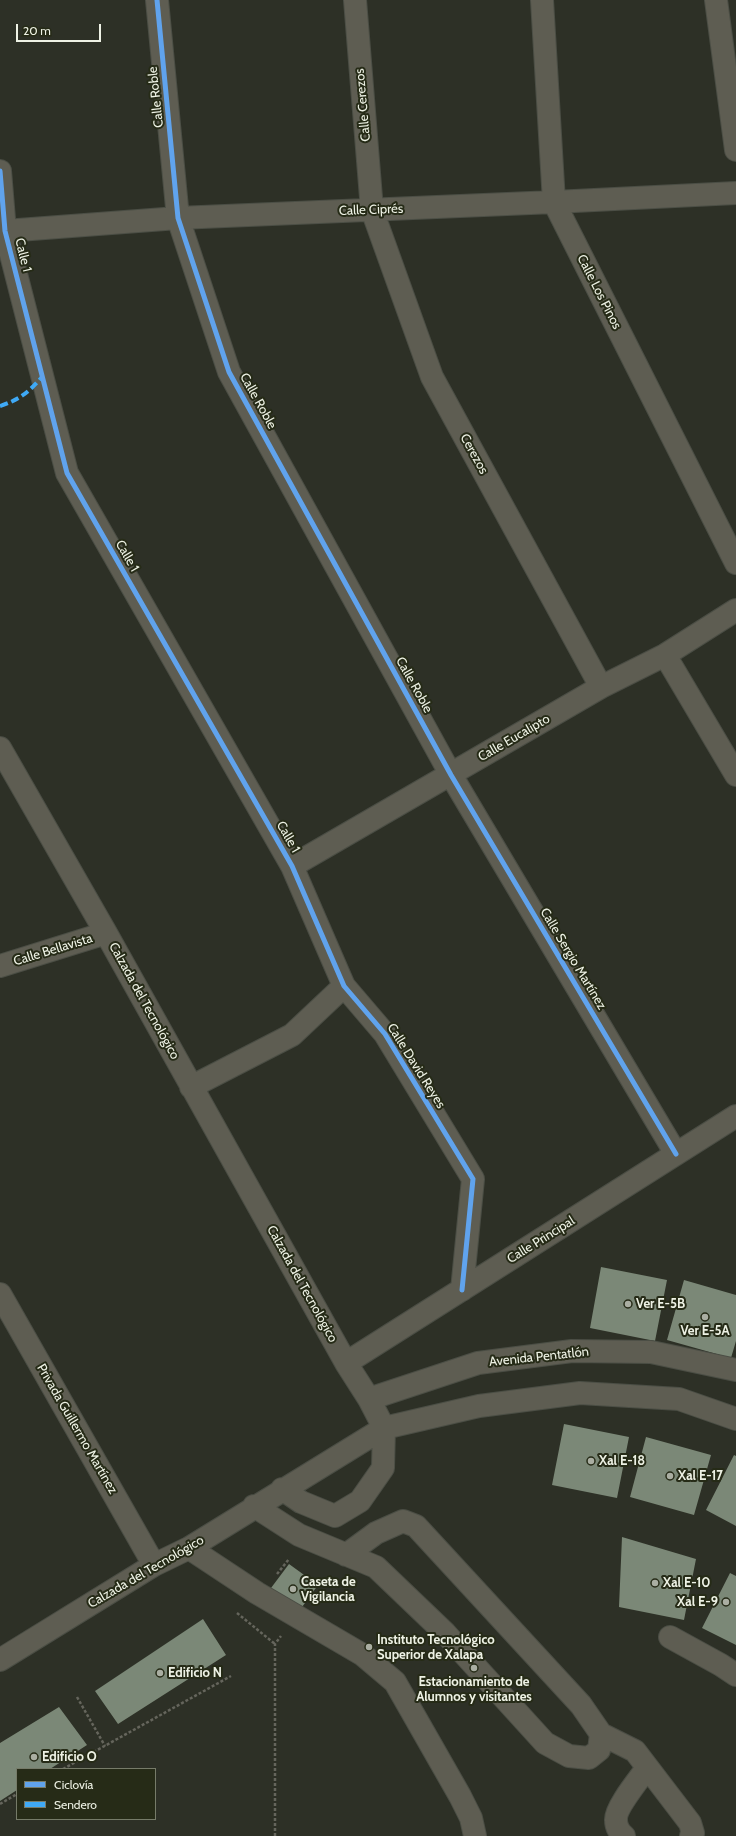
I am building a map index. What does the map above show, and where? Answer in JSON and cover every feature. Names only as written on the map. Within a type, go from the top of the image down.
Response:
[{"type":"street","name":"Calle Roble","points":[[157,0],[178,218],[229,372],[451,775]]},
{"type":"street","name":"Calle Cerezos","points":[[354,0],[372,210]]},
{"type":"street","name":"Calle Los Pinos","points":[[542,0],[554,202],[736,563]]},
{"type":"street","points":[[716,0],[736,150]]},
{"type":"street","name":"Calle 1","points":[[0,171],[5,231],[66,473],[292,866]]},
{"type":"street","name":"Calle Ciprés","points":[[5,231],[178,218],[554,202],[736,192]]},
{"type":"street","name":"Cerezos","points":[[372,210],[432,377],[601,688]]},
{"type":"street","name":"Calle Eucalipto","points":[[292,866],[601,688],[665,655],[736,610]]},
{"type":"street","points":[[665,655],[736,775]]},
{"type":"street","name":"Calzada del Tecnológico","points":[[0,748],[8,782],[106,933],[346,1363],[369,1399],[384,1428],[254,1506],[189,1548],[154,1565],[0,1660]]},
{"type":"street","name":"Calle Sergio Martínez","points":[[451,775],[676,1154]]},
{"type":"street","name":"Calle David Reyes","points":[[292,866],[344,986],[385,1034],[473,1179],[462,1290]]},
{"type":"street","name":"Calle Bellavista","points":[[0,966],[106,933]]},
{"type":"street","points":[[191,1087],[292,1035],[344,986]]},
{"type":"street","name":"Calle Principal","points":[[346,1363],[736,1116]]},
{"type":"street","name":"Privada Guillermo Martínez","points":[[0,1294],[154,1565]]},
{"type":"street","name":"Avenida Pentatlón","points":[[369,1399],[478,1364],[572,1351],[651,1352],[736,1370]]},
{"type":"street","points":[[282,1490],[301,1502],[335,1516],[360,1501],[383,1468],[384,1428],[479,1406],[580,1393],[679,1399],[736,1419]]},
{"type":"street","points":[[254,1506],[299,1535],[376,1567],[445,1633],[545,1743],[569,1756],[589,1758],[599,1750],[601,1734]]},
{"type":"street","points":[[346,1555],[376,1533],[403,1520],[416,1526],[581,1705],[601,1734],[635,1750],[647,1768],[690,1823],[693,1833],[691,1836]]},
{"type":"street","points":[[189,1548],[257,1593],[363,1655],[395,1682],[460,1796],[471,1818],[475,1836]]},
{"type":"street","points":[[670,1637],[736,1675]]},
{"type":"street","points":[[624,1836],[618,1831],[615,1818],[628,1794],[647,1768]]},
{"type":"path","points":[[275,1644],[275,1836]]},
{"type":"path","points":[[65,1768],[231,1676]]},
{"type":"path","points":[[77,1697],[105,1746]]},
{"type":"path","points":[[0,1804],[16,1795]]},
{"type":"building","name":"Ver E-5B","points":[[601,1267],[667,1280],[655,1341],[590,1328]]},
{"type":"building","name":"Ver E-5A","points":[[684,1280],[736,1295],[736,1341],[731,1358],[667,1340]]},
{"type":"building","name":"Xal E-18","points":[[564,1424],[629,1437],[617,1498],[552,1485]]},
{"type":"building","name":"Xal E-17","points":[[646,1437],[711,1455],[694,1515],[630,1497]]},
{"type":"building","points":[[734,1455],[736,1456],[736,1526],[706,1510]]},
{"type":"building","name":"Xal E-10","points":[[622,1537],[696,1559],[684,1620],[619,1607]]},
{"type":"building","name":"Caseta de Vigilancia","points":[[289,1564],[318,1585],[297,1614],[268,1592]]},
{"type":"building","name":"Xal E-9","points":[[730,1573],[736,1576],[736,1645],[702,1628]]},
{"type":"building","name":"Edificio N","points":[[203,1619],[226,1655],[118,1724],[95,1691]]},
{"type":"building","name":"Edificio O","points":[[59,1707],[87,1745],[52,1768],[16,1768],[16,1791],[0,1801],[0,1743]]},
{"type":"marked path","points":[[0,406],[23,395],[42,377]]},
{"type":"cycle path","points":[[157,0],[178,218],[229,372],[451,775],[676,1154]]},
{"type":"cycle path","points":[[0,171],[5,231],[67,473],[292,866],[344,986],[385,1034],[473,1179],[462,1290]]},
{"type":"place","name":"Ver E-5B","points":[[628,1304]]},
{"type":"place","name":"Ver E-5A","points":[[705,1317]]},
{"type":"place","name":"Xal E-18","points":[[591,1461]]},
{"type":"place","name":"Xal E-17","points":[[670,1476]]},
{"type":"place","name":"Xal E-10","points":[[655,1583]]},
{"type":"place","name":"Caseta de Vigilancia","points":[[293,1589]]},
{"type":"place","name":"Xal E-9","points":[[726,1602]]},
{"type":"place","name":"Instituto Tecnológico Superior de Xalapa","points":[[369,1647]]},
{"type":"place","name":"Estacionamiento de Alumnos y visitantes","points":[[474,1668]]},
{"type":"place","name":"Edificio N","points":[[160,1673]]},
{"type":"place","name":"Edificio O","points":[[34,1757]]}]
